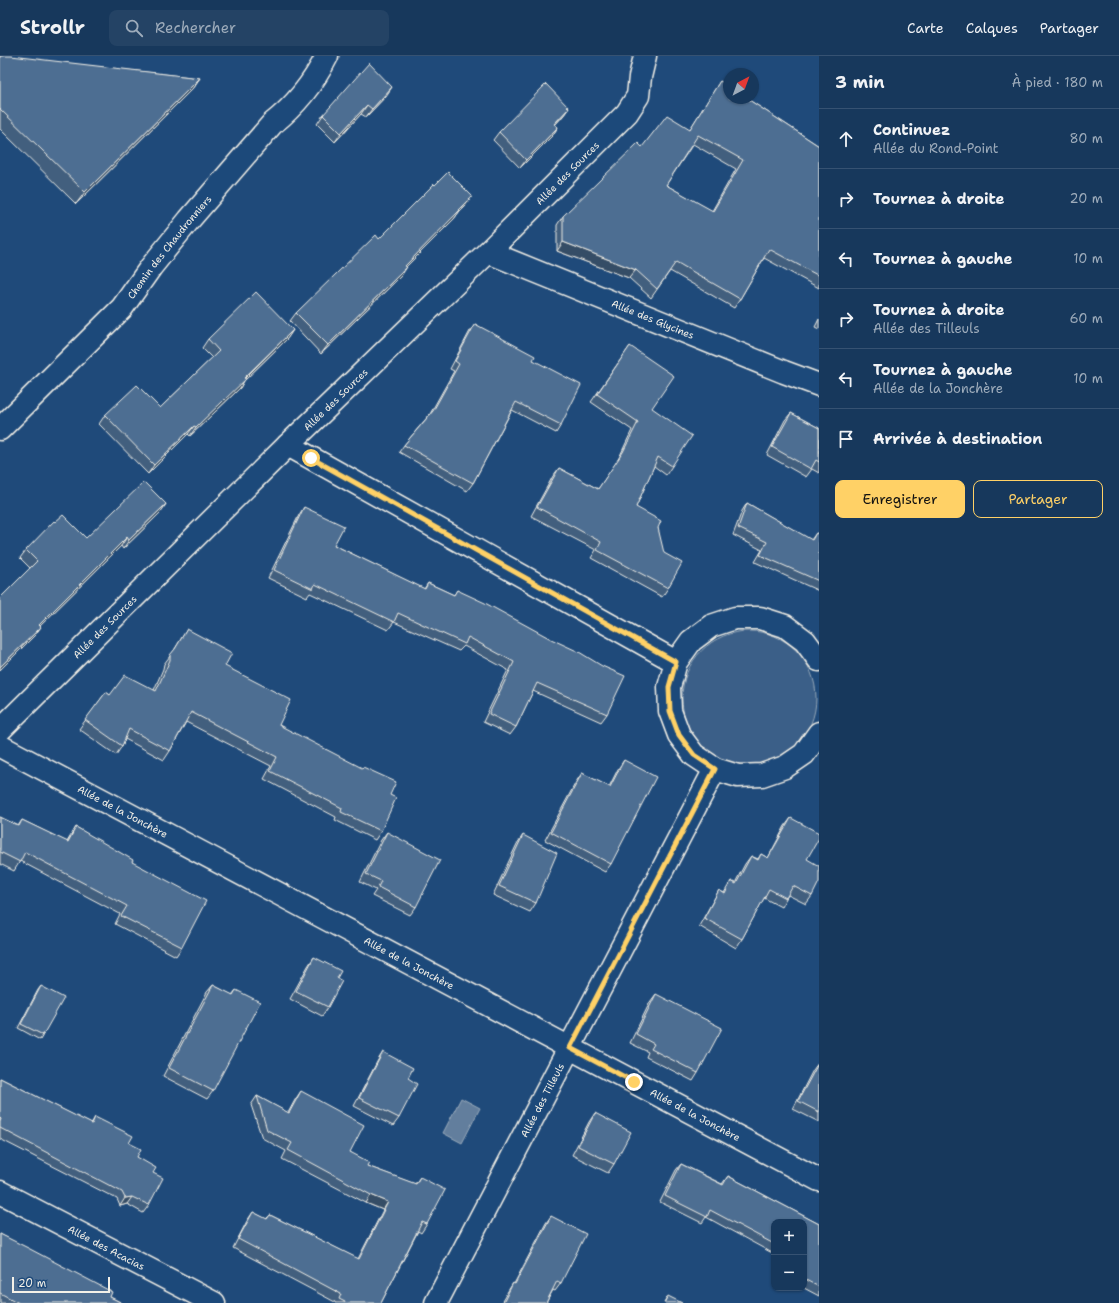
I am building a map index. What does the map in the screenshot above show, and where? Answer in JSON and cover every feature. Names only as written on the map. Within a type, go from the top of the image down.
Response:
[{"type":"street","name":"Chemin des Chaudronniers","points":[[0,429],[122,308],[151,267],[189,220],[272,124],[284,114],[304,92],[327,56]]},
{"type":"street","name":"Allée des Sources","points":[[0,730],[288,445],[488,252],[627,113],[638,96],[644,56]]},
{"type":"street","name":"Allée des Glycines","points":[[488,252],[819,385]]},
{"type":"street","points":[[288,445],[676,662]]},
{"type":"street","points":[[819,660],[805,641],[784,626],[760,618],[735,618],[711,626],[691,641],[676,662],[669,687],[670,711],[679,735],[694,755],[715,769],[738,776],[762,775],[785,767],[804,754],[819,734]]},
{"type":"street","name":"Allée de la Jonchère","points":[[0,746],[819,1180]]},
{"type":"street","name":"Allée des Tilleuls","points":[[436,1303],[715,769]]},
{"type":"street","name":"Allée des Acacias","points":[[0,1192],[214,1303]]},
{"type":"shaded area","points":[[749,631],[775,636],[786,642],[801,656],[811,672],[816,698],[811,724],[805,735],[791,750],[775,760],[749,765],[723,760],[712,754],[697,740],[687,724],[682,698],[687,672],[693,661],[707,646],[723,636]]},
{"type":"shaded area","points":[[461,1098],[480,1108],[462,1143],[443,1133]]},
{"type":"building","points":[[0,56],[11,56],[200,78],[85,192],[0,109]]},
{"type":"building","points":[[369,63],[392,87],[372,109],[367,105],[341,133],[323,115]]},
{"type":"building","points":[[720,81],[723,83],[723,104],[755,104],[819,146],[819,276],[769,249],[740,299],[676,262],[657,289],[636,270],[563,242],[563,216],[638,143],[642,147],[667,115],[690,129]],"holes":[[[698,135],[743,160],[713,211],[666,185]]]},
{"type":"building","points":[[546,84],[569,108],[554,124],[558,127],[526,160],[499,132]]},
{"type":"building","points":[[448,172],[472,196],[405,266],[407,267],[328,345],[296,313],[376,235],[379,239]]},
{"type":"building","points":[[256,292],[293,330],[244,378],[246,379],[154,465],[105,415],[137,385],[160,408],[219,351],[208,339]]},
{"type":"building","points":[[475,324],[535,356],[533,360],[581,385],[561,425],[516,402],[473,483],[404,445],[433,411],[459,364],[455,361]]},
{"type":"building","points":[[630,346],[674,376],[652,408],[692,436],[672,466],[658,457],[636,507],[661,521],[658,528],[664,553],[682,563],[668,588],[597,550],[601,542],[537,507],[559,468],[598,489],[623,452],[638,422],[597,394]]},
{"type":"building","points":[[791,413],[819,428],[819,462],[816,460],[811,469],[772,447]]},
{"type":"building","points":[[144,482],[166,504],[129,540],[127,537],[39,625],[41,627],[0,667],[0,598],[37,561],[26,550],[54,521],[55,522],[63,515],[86,538]]},
{"type":"building","points":[[747,503],[812,540],[816,533],[819,534],[819,581],[760,555],[767,542],[738,528]]},
{"type":"building","points":[[304,507],[344,526],[334,545],[425,589],[428,583],[454,595],[457,590],[579,652],[602,666],[625,676],[607,714],[537,683],[516,727],[489,714],[514,662],[468,637],[465,644],[398,613],[394,622],[315,584],[313,589],[274,570]]},
{"type":"building","points":[[187,629],[232,653],[225,666],[291,700],[279,725],[362,768],[363,767],[396,782],[390,795],[396,798],[381,831],[341,812],[342,808],[270,771],[277,757],[191,712],[170,751],[129,729],[122,746],[85,720],[106,692],[110,695],[125,675],[156,691],[170,660],[170,655]]},
{"type":"building","points":[[624,760],[656,777],[611,864],[551,832],[582,773],[610,787]]},
{"type":"building","points":[[0,817],[19,826],[22,820],[68,842],[76,827],[133,860],[132,862],[206,901],[182,947],[121,916],[127,906],[25,852],[20,862],[0,852]]},
{"type":"building","points":[[791,818],[819,833],[819,838],[807,859],[819,866],[819,882],[812,896],[793,886],[786,898],[769,889],[742,939],[704,918],[719,890],[725,894],[731,881],[736,884],[751,856],[758,860],[761,854],[768,858]]},
{"type":"building","points":[[387,832],[440,860],[416,907],[378,887],[381,881],[366,874]]},
{"type":"building","points":[[523,835],[557,853],[536,903],[499,886]]},
{"type":"building","points":[[314,957],[341,971],[337,978],[342,981],[328,1007],[296,991]]},
{"type":"building","points":[[213,985],[233,995],[236,990],[260,1002],[213,1091],[169,1068]]},
{"type":"building","points":[[41,986],[64,998],[43,1035],[21,1024]]},
{"type":"building","points":[[656,994],[722,1028],[698,1073],[651,1049],[654,1044],[636,1034]]},
{"type":"building","points":[[383,1052],[413,1068],[408,1078],[417,1084],[399,1118],[359,1098]]},
{"type":"building","points":[[819,1062],[819,1112],[798,1101]]},
{"type":"building","points":[[0,1078],[92,1124],[95,1117],[133,1136],[129,1143],[141,1149],[137,1157],[156,1168],[153,1173],[163,1178],[149,1205],[132,1197],[125,1198],[122,1192],[0,1128]]},
{"type":"building","points":[[301,1091],[364,1125],[350,1152],[369,1162],[367,1166],[416,1184],[420,1177],[445,1190],[427,1224],[422,1222],[381,1303],[347,1303],[339,1299],[341,1294],[238,1239],[253,1212],[267,1219],[270,1215],[359,1259],[388,1202],[371,1195],[288,1150],[292,1143],[267,1130],[257,1096],[289,1113]]},
{"type":"building","points":[[595,1113],[631,1132],[614,1164],[578,1146]]},
{"type":"building","points":[[681,1164],[723,1185],[728,1176],[819,1224],[819,1287],[807,1281],[807,1219],[771,1219],[771,1242],[710,1210],[707,1217],[665,1196]]},
{"type":"building","points":[[551,1216],[586,1234],[561,1283],[557,1281],[546,1303],[503,1303],[513,1283],[515,1284]]},
{"type":"building","points":[[0,1234],[112,1292],[110,1297],[122,1303],[19,1303],[0,1293]]},
{"type":"building","points":[[668,1296],[682,1303],[664,1303]]},
{"type":"route","points":[[311,458],[676,662],[669,687],[670,711],[679,735],[694,755],[715,769],[570,1048],[634,1082]]}]
